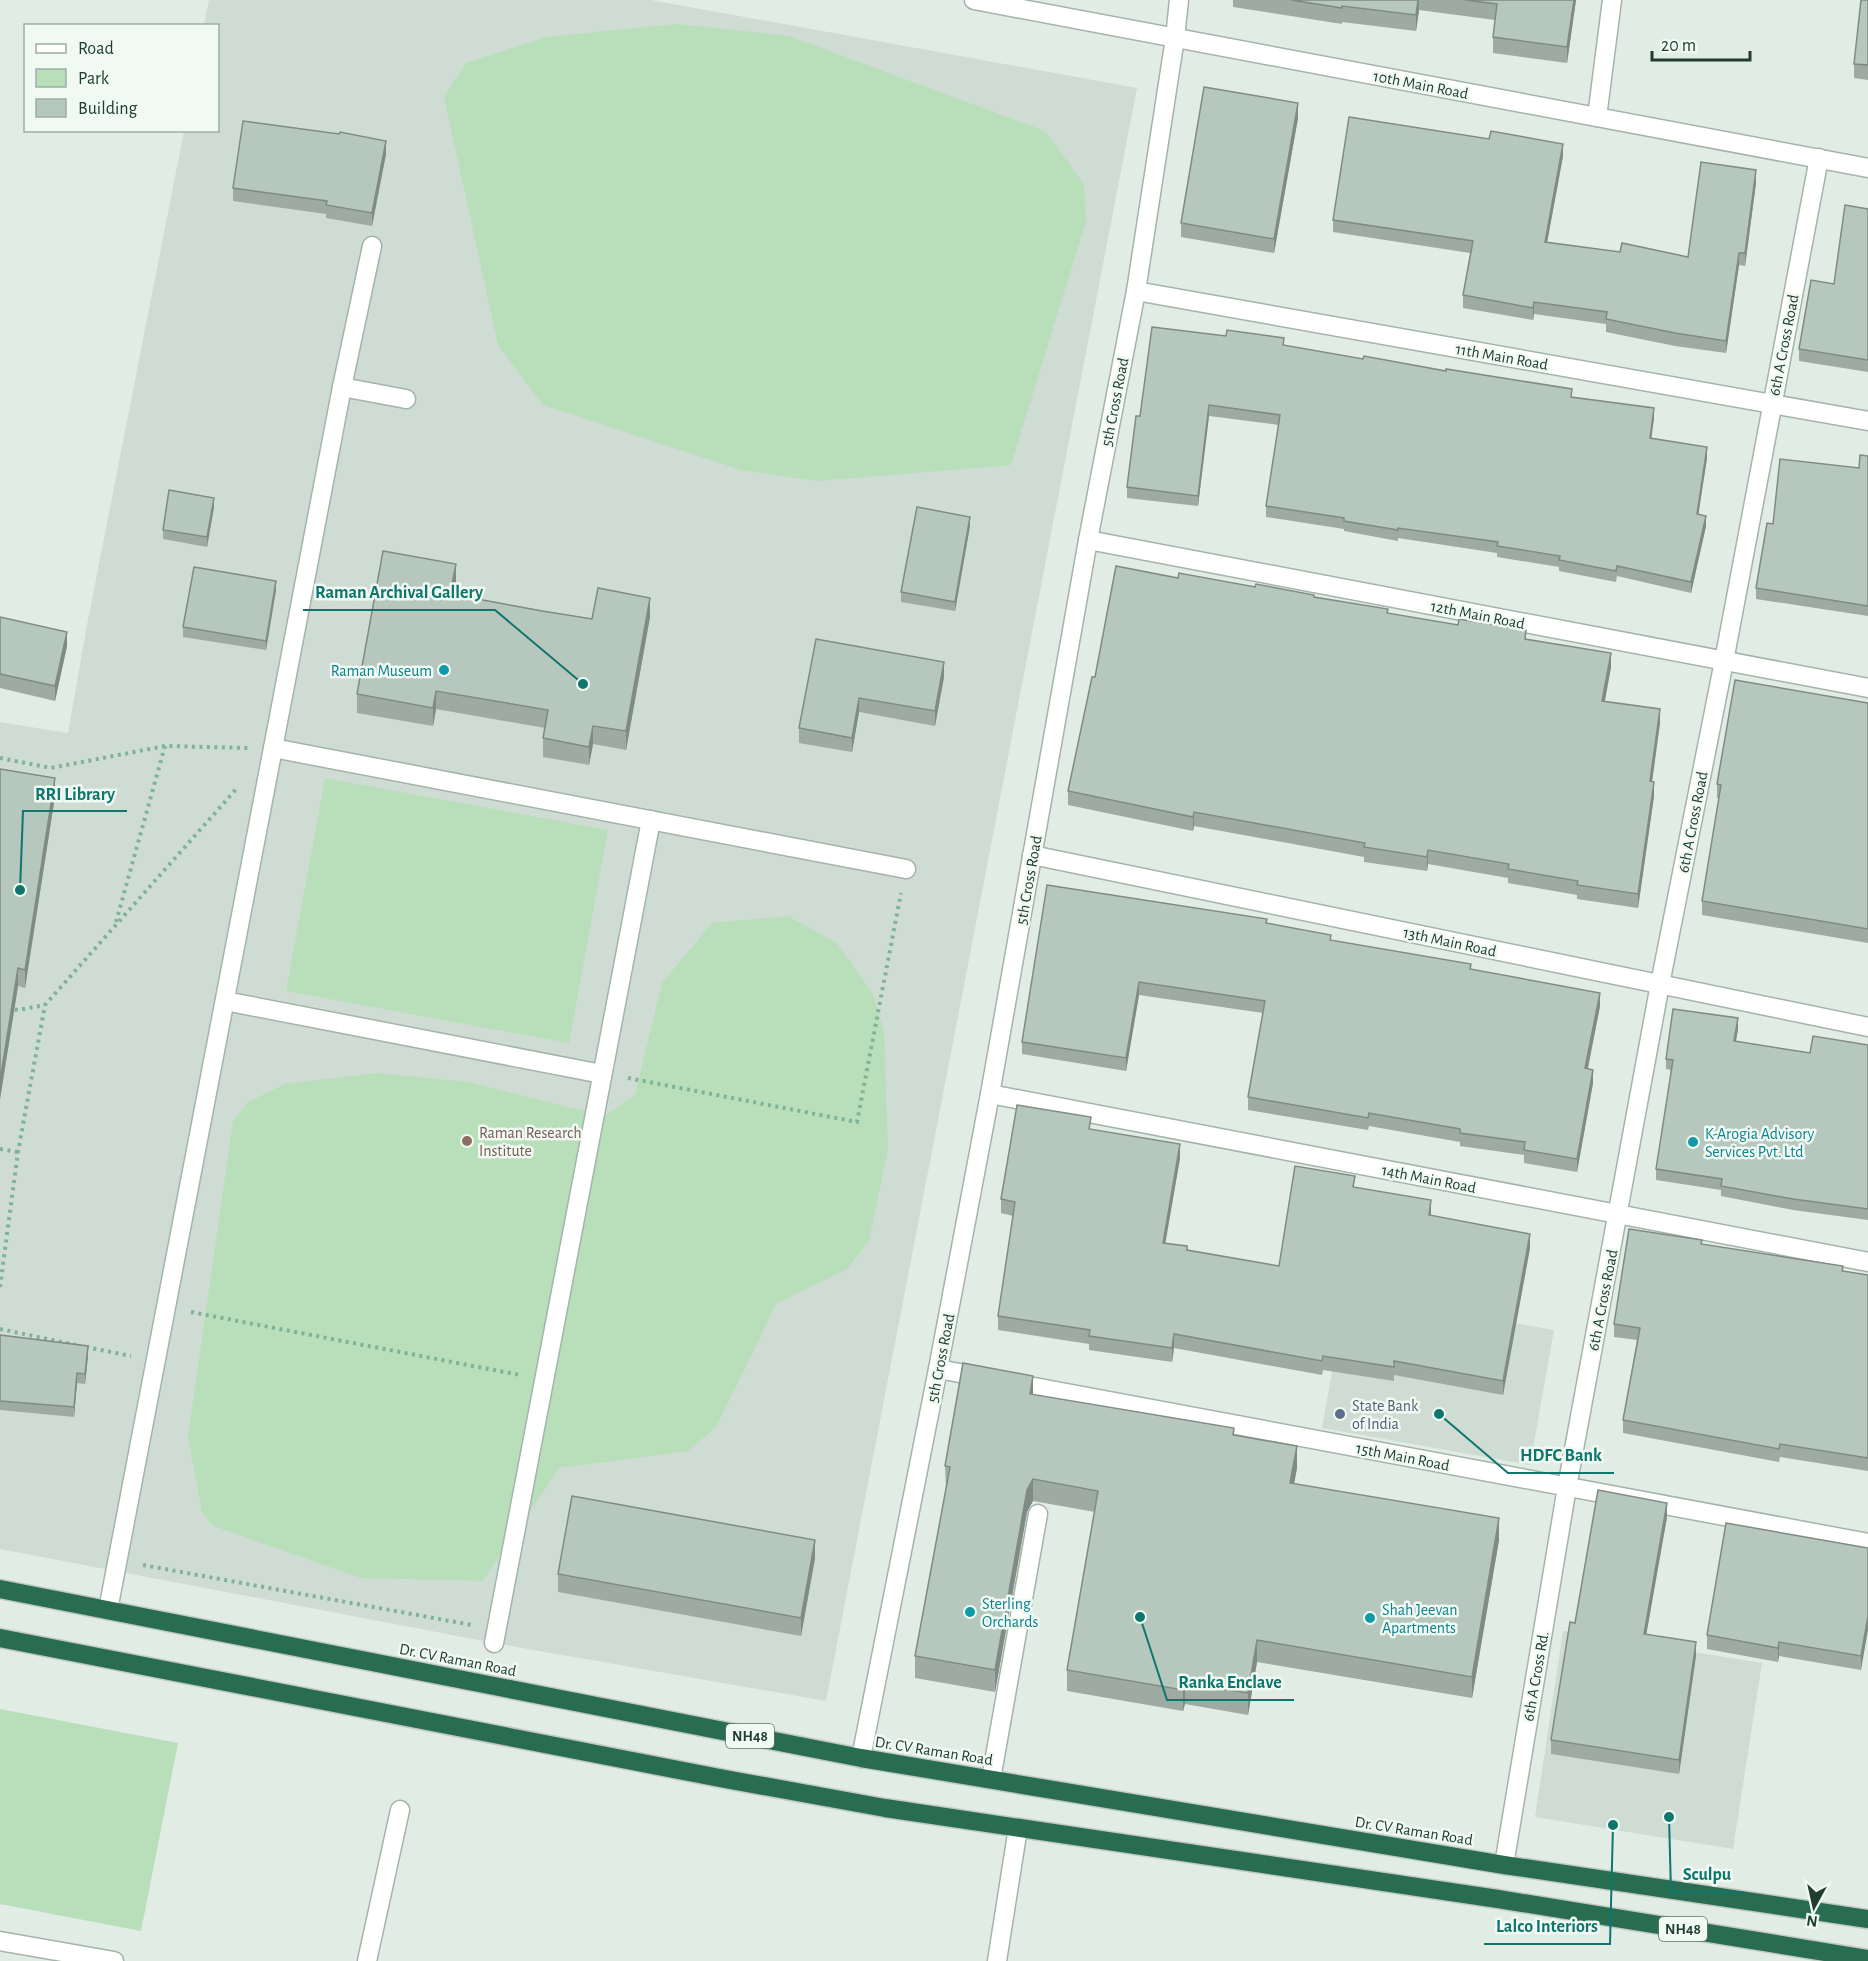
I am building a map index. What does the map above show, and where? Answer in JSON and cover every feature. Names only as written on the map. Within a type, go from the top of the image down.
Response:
[{"type":"highway","name":"Dr. CV Raman Road","points":[[0,1589],[861,1758],[1504,1865],[1868,1919]]},
{"type":"highway","name":"NH48","points":[[0,1638],[724,1779],[885,1808],[1487,1897],[1868,1959]]},
{"type":"street","name":"10th Main Road","points":[[974,0],[1868,168]]},
{"type":"street","name":"5th Cross Road","points":[[861,1758],[990,1094],[1088,540],[1136,291],[1179,0]]},
{"type":"street","points":[[1597,117],[1612,0]]},
{"type":"street","name":"6th A Cross Road","points":[[1567,1487],[1660,984],[1819,158]]},
{"type":"street","points":[[108,1610],[342,387],[372,246]]},
{"type":"street","name":"11th Main Road","points":[[1136,291],[1868,421]]},
{"type":"street","points":[[342,387],[406,399]]},
{"type":"street","name":"12th Main Road","points":[[1088,540],[1868,688]]},
{"type":"street","points":[[273,748],[906,869]]},
{"type":"street","points":[[495,1636],[651,820]]},
{"type":"street","name":"13th Main Road","points":[[1032,855],[1868,1027]]},
{"type":"street","points":[[225,1001],[603,1074]]},
{"type":"street","name":"14th Main Road","points":[[990,1094],[1868,1262]]},
{"type":"street","name":"15th Main Road","points":[[938,1369],[1868,1543]]},
{"type":"street","name":"6th A Cross Rd.","points":[[1504,1865],[1567,1487]]},
{"type":"street","points":[[991,1779],[1038,1514]]},
{"type":"street","points":[[367,1961],[400,1810]]},
{"type":"street","points":[[997,1961],[1018,1828]]},
{"type":"street","points":[[0,1941],[114,1961]]},
{"type":"path","points":[[0,758],[51,768],[165,746],[273,748]]},
{"type":"path","points":[[115,924],[165,746]]},
{"type":"path","points":[[0,1287],[18,1152],[45,1005],[242,783]]},
{"type":"path","points":[[603,1074],[857,1122],[906,869]]},
{"type":"path","points":[[0,1007],[18,1010],[45,1005]]},
{"type":"path","points":[[0,1149],[18,1152]]},
{"type":"path","points":[[166,1307],[544,1379]]},
{"type":"path","points":[[0,1329],[156,1361]]},
{"type":"path","points":[[118,1560],[495,1636]]},
{"type":"shaded area","name":"Raman Research Institute","points":[[209,0],[651,0],[1137,88],[826,1701],[494,1643],[0,1549],[0,722],[68,733],[184,132],[219,132],[219,24],[204,24]]},
{"type":"shaded area","points":[[1346,1293],[1554,1330],[1530,1465],[1322,1428]]},
{"type":"shaded area","points":[[1563,1631],[1762,1663],[1733,1849],[1535,1817]]},
{"type":"green space","points":[[677,24],[789,36],[1045,131],[1084,184],[1086,221],[1011,465],[816,481],[741,470],[543,405],[498,345],[444,97],[466,63],[546,37]]},
{"type":"green space","points":[[325,778],[608,830],[569,1043],[286,991]]},
{"type":"green space","points":[[788,916],[837,943],[873,994],[884,1031],[888,1149],[869,1241],[846,1270],[777,1303],[716,1427],[688,1451],[559,1468],[483,1581],[361,1578],[213,1526],[202,1512],[188,1437],[233,1121],[248,1102],[285,1084],[377,1073],[468,1082],[605,1116],[635,1095],[662,983],[712,923]]},
{"type":"green space","points":[[0,1709],[178,1743],[141,1931],[0,1904]]},
{"type":"building","points":[[1291,0],[1418,0],[1416,15],[1342,6],[1342,8]]},
{"type":"building","points":[[1465,0],[1574,0],[1567,47],[1493,37],[1497,4]]},
{"type":"building","points":[[1861,0],[1868,0],[1868,65],[1854,64]]},
{"type":"building","points":[[1204,87],[1298,103],[1274,239],[1181,223]]},
{"type":"building","points":[[1349,117],[1489,139],[1491,131],[1563,144],[1545,242],[1620,252],[1622,243],[1688,257],[1701,162],[1756,170],[1745,253],[1739,253],[1726,341],[1606,319],[1607,312],[1534,302],[1533,308],[1463,295],[1473,241],[1333,220]]},
{"type":"building","points":[[243,121],[339,134],[340,132],[386,141],[372,213],[326,205],[327,201],[233,188]]},
{"type":"building","points":[[1845,205],[1868,209],[1868,360],[1799,349],[1811,280],[1834,284]]},
{"type":"building","points":[[1152,327],[1226,336],[1227,330],[1284,338],[1283,345],[1572,389],[1571,397],[1654,408],[1650,438],[1707,447],[1697,514],[1706,516],[1691,582],[1617,566],[1616,571],[1559,560],[1560,556],[1497,546],[1498,542],[1398,528],[1398,530],[1344,521],[1344,518],[1266,506],[1280,415],[1209,405],[1198,496],[1127,487],[1136,416],[1140,416]]},
{"type":"building","points":[[1860,455],[1868,456],[1868,606],[1756,588],[1767,523],[1773,524],[1780,459],[1859,468]]},
{"type":"building","points":[[169,490],[214,498],[207,537],[163,530]]},
{"type":"building","points":[[917,507],[970,517],[955,602],[901,592]]},
{"type":"building","points":[[383,551],[456,564],[450,594],[542,611],[592,619],[598,588],[650,598],[626,731],[593,726],[589,747],[543,738],[548,710],[436,691],[433,708],[357,694]]},
{"type":"building","points":[[1116,566],[1178,578],[1179,573],[1255,587],[1256,584],[1314,595],[1314,597],[1388,609],[1387,613],[1458,625],[1459,619],[1526,630],[1525,639],[1611,653],[1602,701],[1660,709],[1650,781],[1654,782],[1638,894],[1577,885],[1578,881],[1508,869],[1509,864],[1428,850],[1427,857],[1364,847],[1365,843],[1194,812],[1193,817],[1068,791],[1092,677],[1095,677]]},
{"type":"building","points":[[194,567],[276,581],[266,641],[183,627]]},
{"type":"building","points":[[0,617],[67,632],[55,686],[0,674]]},
{"type":"building","points":[[816,639],[944,662],[935,711],[859,698],[852,738],[799,728]]},
{"type":"building","points":[[1735,680],[1868,703],[1868,929],[1702,901],[1721,785],[1717,784]]},
{"type":"building","points":[[0,769],[55,778],[25,970],[18,968],[0,1081]]},
{"type":"building","points":[[1047,885],[1267,919],[1266,923],[1331,935],[1330,940],[1471,964],[1470,969],[1600,993],[1585,1068],[1593,1070],[1577,1159],[1524,1150],[1525,1142],[1460,1133],[1460,1129],[1369,1113],[1368,1118],[1248,1097],[1265,1001],[1139,982],[1126,1058],[1022,1042]]},
{"type":"building","points":[[1673,1009],[1738,1018],[1734,1041],[1810,1053],[1813,1036],[1868,1045],[1868,1209],[1721,1186],[1722,1179],[1656,1169],[1673,1060],[1666,1059]]},
{"type":"building","points":[[1017,1105],[1091,1117],[1089,1129],[1180,1144],[1163,1243],[1187,1246],[1187,1250],[1279,1266],[1295,1166],[1355,1176],[1353,1187],[1431,1200],[1429,1215],[1530,1234],[1503,1381],[1394,1361],[1394,1367],[1323,1356],[1322,1361],[1174,1334],[1172,1348],[1089,1336],[1090,1330],[998,1316],[1015,1202],[1001,1199]]},
{"type":"building","points":[[1629,1229],[1702,1240],[1701,1244],[1843,1266],[1842,1271],[1868,1275],[1868,1458],[1780,1444],[1779,1449],[1623,1420],[1640,1328],[1614,1324]]},
{"type":"building","points":[[0,1335],[88,1346],[85,1374],[77,1373],[74,1407],[0,1401]]},
{"type":"building","points":[[963,1363],[1033,1376],[1030,1394],[1234,1428],[1233,1435],[1297,1446],[1290,1483],[1499,1518],[1472,1677],[1257,1640],[1248,1693],[1185,1683],[1183,1690],[1067,1670],[1098,1491],[1033,1479],[1027,1490],[995,1670],[915,1656],[950,1467],[945,1466]]},
{"type":"building","points":[[1598,1490],[1667,1503],[1644,1634],[1696,1642],[1679,1760],[1551,1740],[1570,1622],[1575,1623]]},
{"type":"building","points":[[572,1496],[815,1540],[801,1618],[558,1574]]},
{"type":"building","points":[[1726,1523],[1868,1548],[1868,1616],[1861,1656],[1779,1642],[1778,1648],[1707,1635]]},
{"type":"place","name":"Raman Museum","points":[[444,670]]},
{"type":"place","name":"Raman Archival Gallery","points":[[583,684]]},
{"type":"place","name":"RRI Library","points":[[20,890]]},
{"type":"place","name":"Raman Research Institute","points":[[467,1141]]},
{"type":"place","name":"K-Arogia Advisory Services Pvt. Ltd","points":[[1693,1142]]},
{"type":"place","name":"State Bank of India","points":[[1340,1414]]},
{"type":"place","name":"HDFC Bank","points":[[1439,1414]]},
{"type":"place","name":"Sterling Orchards","points":[[970,1612]]},
{"type":"place","name":"Ranka Enclave","points":[[1140,1617]]},
{"type":"place","name":"Shah Jeevan Apartments","points":[[1370,1618]]},
{"type":"place","name":"Sculpu","points":[[1669,1817]]},
{"type":"place","name":"Lalco Interiors","points":[[1613,1825]]}]
